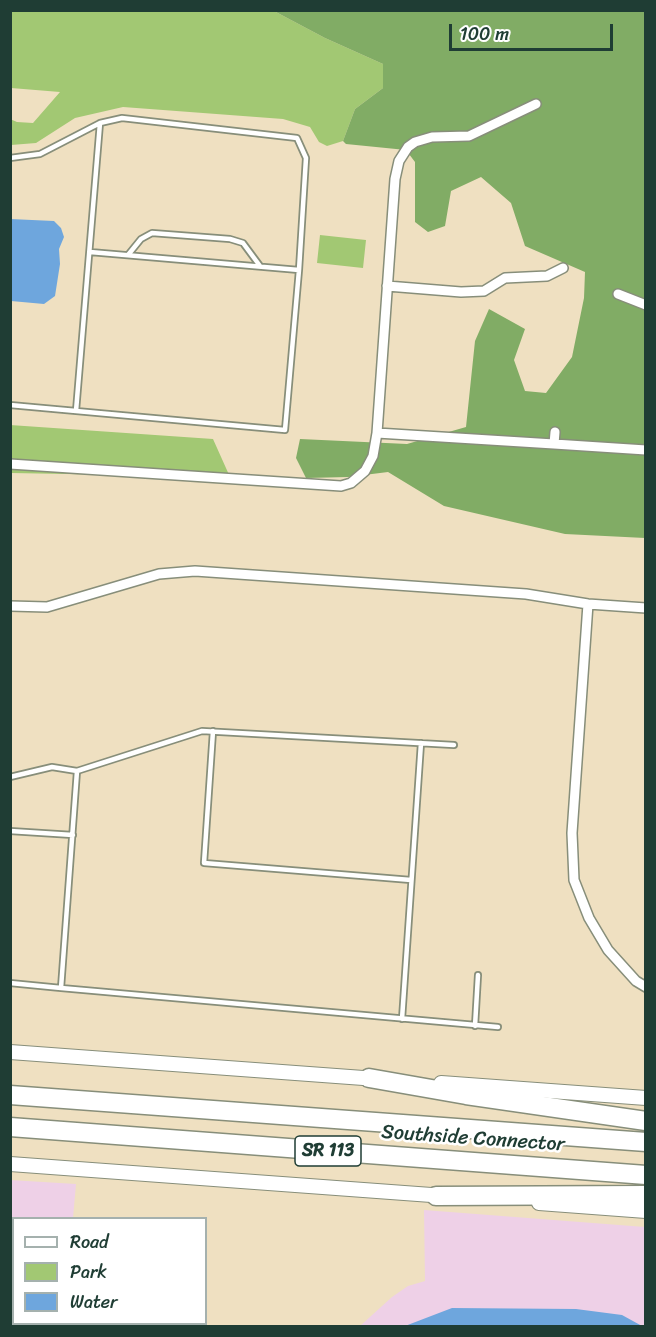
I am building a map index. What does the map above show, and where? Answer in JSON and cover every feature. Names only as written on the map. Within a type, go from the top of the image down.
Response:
[{"type":"highway","points":[[369,1078],[466,1095],[645,1121]]},
{"type":"highway","name":"Southside Connector","points":[[10,1095],[645,1142]]},
{"type":"highway","name":"Southside Connector","points":[[10,1127],[645,1175]]},
{"type":"highway","points":[[436,1196],[645,1195]]},
{"type":"street","points":[[10,464],[341,486],[351,483],[365,471],[373,456],[377,433],[394,179],[399,161],[408,147],[415,142],[432,137],[469,136],[536,104]]},
{"type":"street","points":[[387,286],[461,292],[484,291],[505,278],[547,276],[563,268]]},
{"type":"street","points":[[618,294],[645,305]]},
{"type":"street","points":[[554,444],[555,432]]},
{"type":"street","points":[[377,433],[645,450]]},
{"type":"street","points":[[10,606],[47,607],[159,574],[195,571],[526,594],[588,604],[645,608]]},
{"type":"street","points":[[588,604],[572,833],[574,880],[588,918],[608,950],[636,981],[645,987]]},
{"type":"street","points":[[10,1052],[645,1098]]},
{"type":"street","points":[[10,1164],[645,1211]]},
{"type":"lane","points":[[10,158],[40,154],[100,123],[122,118],[297,138],[306,158],[285,430],[10,405]]},
{"type":"lane","points":[[76,411],[100,123]]},
{"type":"lane","points":[[128,255],[141,239],[152,232],[237,241],[243,243],[260,266]]},
{"type":"lane","points":[[90,252],[298,270]]},
{"type":"lane","points":[[10,777],[52,767],[77,771],[202,731],[454,745]]},
{"type":"lane","points":[[213,731],[204,863],[411,880]]},
{"type":"lane","points":[[402,1019],[420,743]]},
{"type":"lane","points":[[61,988],[77,771]]},
{"type":"lane","points":[[10,831],[72,835]]},
{"type":"lane","points":[[475,1026],[478,975]]},
{"type":"lane","points":[[10,983],[498,1028]]},
{"type":"shaded area","points":[[10,1180],[76,1184],[73,1217],[12,1217],[12,1325],[66,1325],[11,1326]]},
{"type":"shaded area","points":[[424,1210],[645,1227],[645,1326],[360,1326],[392,1297],[408,1286],[425,1281]]},
{"type":"green space","points":[[11,11],[274,11],[325,38],[383,64],[383,88],[355,109],[343,141],[327,146],[319,142],[310,127],[283,119],[123,107],[75,118],[36,143],[11,145],[10,119],[33,123],[60,92],[11,88]]},
{"type":"green space","points":[[274,11],[645,11],[645,538],[565,534],[444,506],[388,472],[348,477],[306,478],[296,458],[300,439],[407,444],[466,427],[475,341],[489,309],[525,329],[514,360],[525,391],[546,393],[572,357],[584,298],[585,272],[525,246],[511,203],[481,177],[451,191],[445,226],[428,232],[415,222],[415,162],[406,150],[346,144],[343,141],[355,109],[383,88],[383,64],[325,38]]},
{"type":"green space","points":[[320,235],[366,240],[363,268],[317,263]]},
{"type":"green space","points":[[10,425],[213,439],[230,477],[11,473]]},
{"type":"water","points":[[10,219],[54,221],[61,228],[64,237],[59,249],[60,264],[55,296],[44,304],[11,301]]},
{"type":"water","points":[[452,1308],[576,1309],[622,1315],[642,1326],[405,1326]]}]
